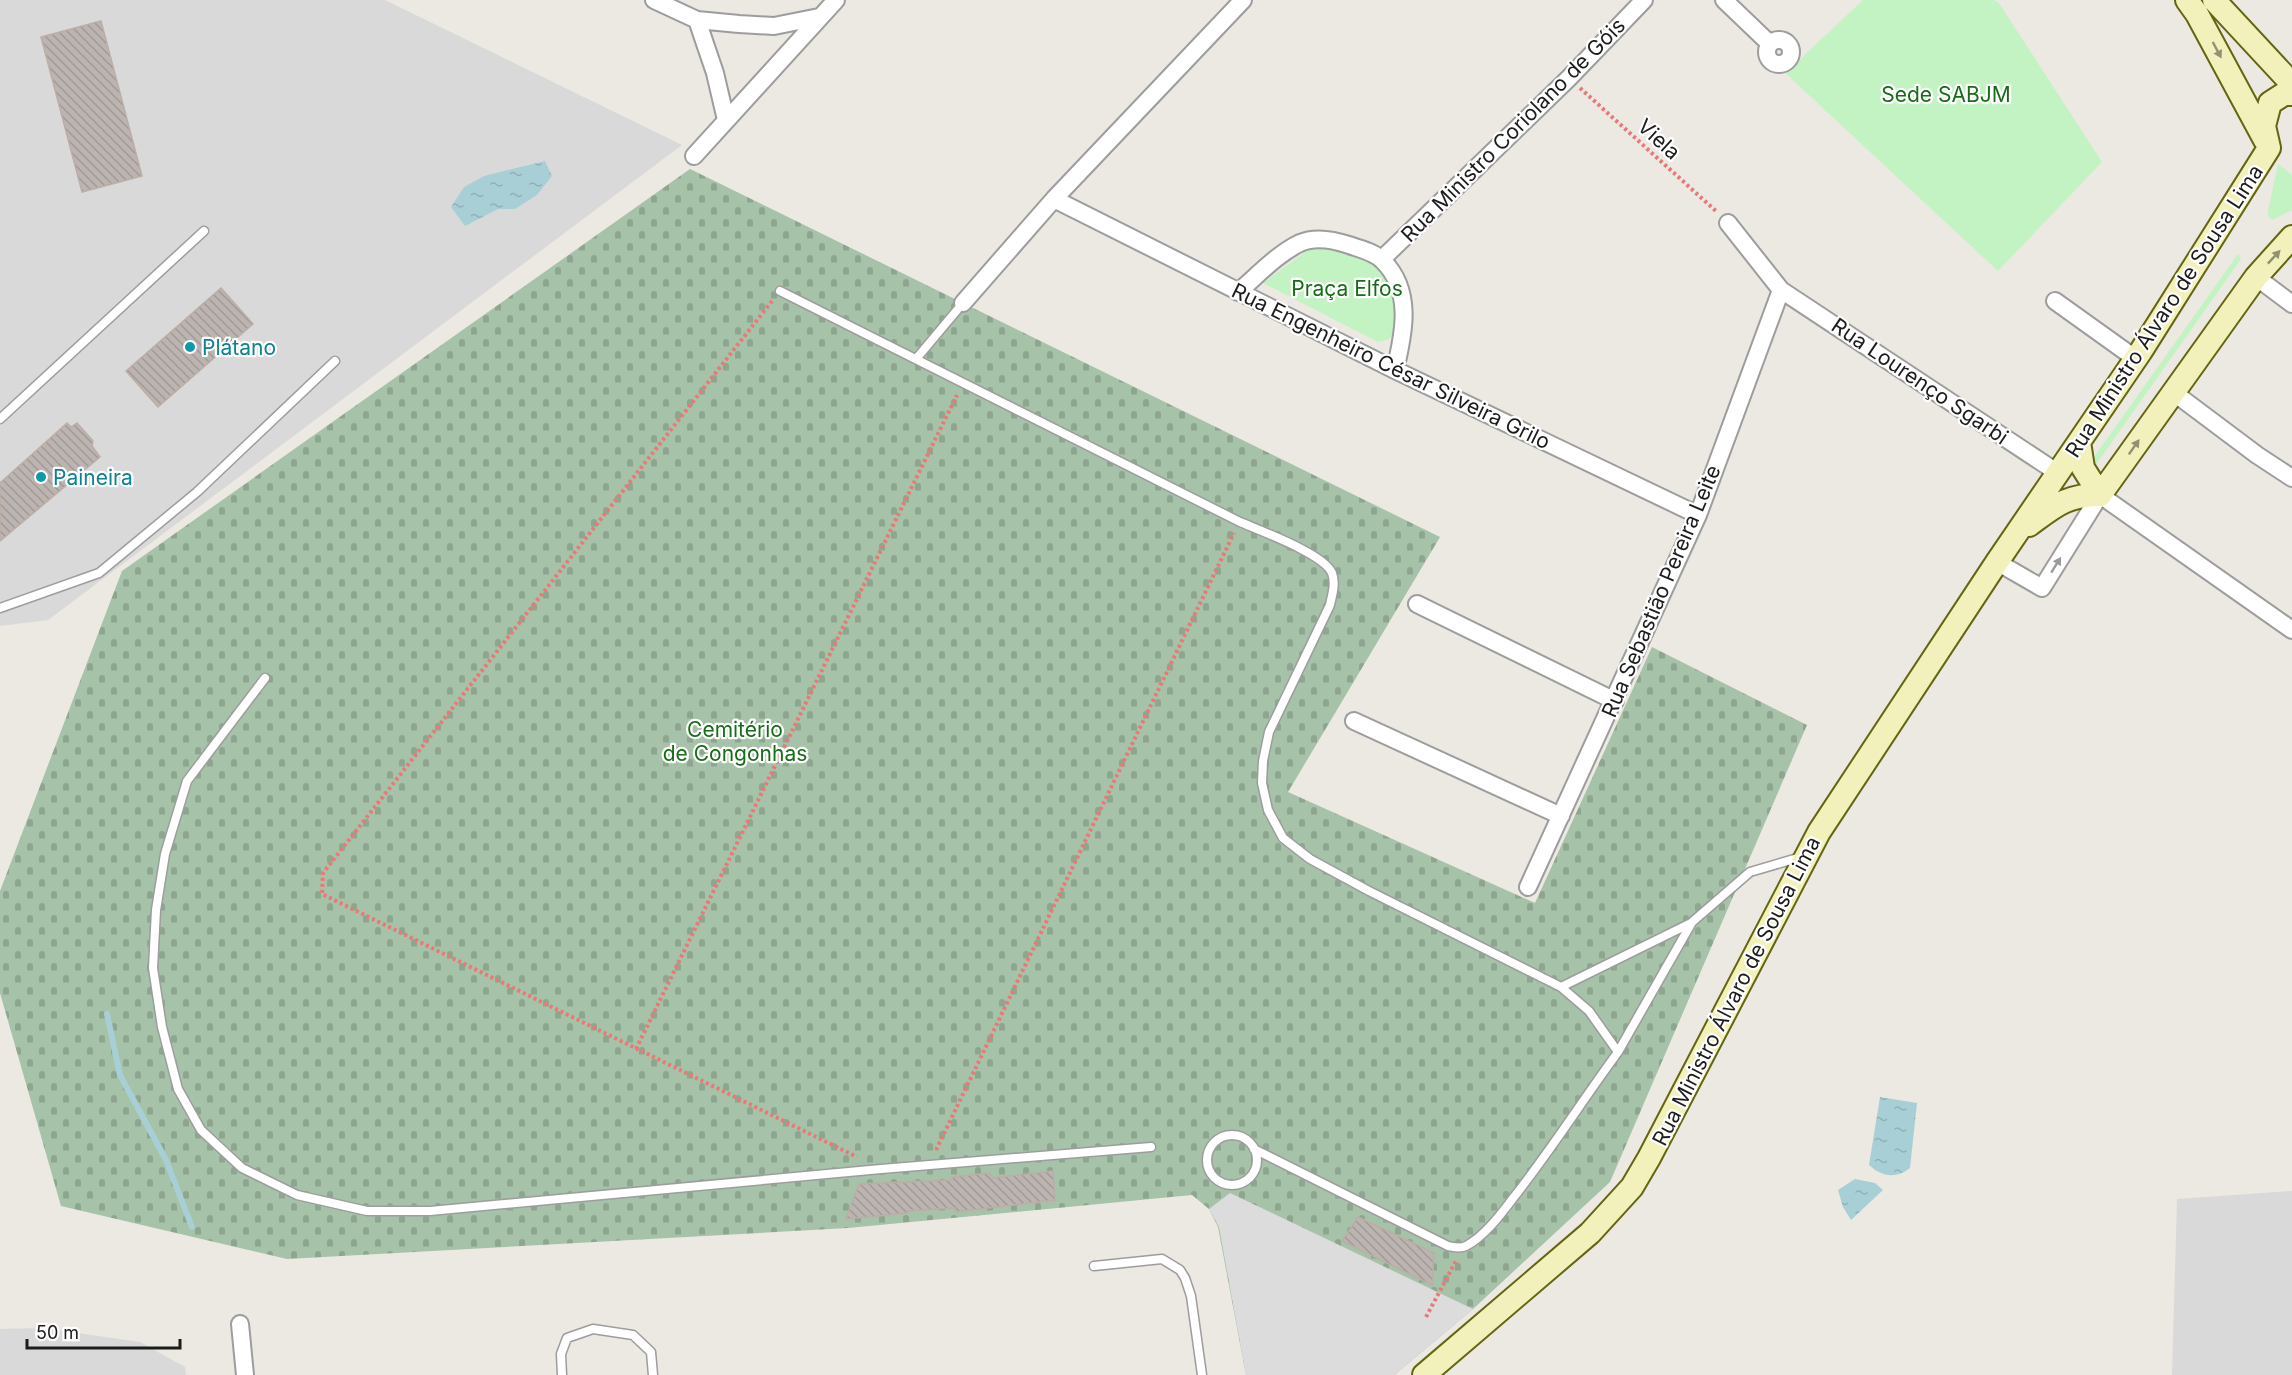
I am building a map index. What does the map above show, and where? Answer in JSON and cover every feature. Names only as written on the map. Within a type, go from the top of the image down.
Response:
[{"type":"main road","points":[[2187,0],[2197,14],[2269,148]]},
{"type":"main road","points":[[2214,0],[2292,84]]},
{"type":"main road","name":"Rua Ministro Álvaro de Sousa Lima","points":[[1424,1375],[1590,1233],[1632,1187],[1819,832],[1997,562],[2136,359],[2269,148],[2264,126],[2270,103],[2284,94],[2292,94]]},
{"type":"main road","points":[[2079,442],[2083,468],[2100,495],[2256,277],[2292,237]]},
{"type":"main road","name":"Rua Ministro Álvaro de Sousa Lima","points":[[2019,532],[2069,498],[2081,495],[2100,495]]},
{"type":"street","points":[[654,0],[697,20],[774,26],[819,17]]},
{"type":"street","points":[[694,156],[836,0]]},
{"type":"street","points":[[963,303],[1054,199],[1243,0]]},
{"type":"street","name":"Rua Ministro Coriolano de Góis","points":[[1382,259],[1569,78],[1644,0]]},
{"type":"street","points":[[1724,0],[1770,44],[1768,56],[1772,62],[1793,61]]},
{"type":"street","points":[[697,20],[715,73],[726,120]]},
{"type":"street","name":"Rua Engenheiro César Silveira Grilo","points":[[1054,199],[1238,292],[1698,515]]},
{"type":"street","name":"Rua Lourenço Sgarbi","points":[[1728,223],[1782,290],[2058,472]]},
{"type":"street","points":[[1238,292],[1284,253],[1301,243],[1317,239],[1336,241],[1368,252],[1382,259],[1401,292],[1405,315],[1395,369]]},
{"type":"street","points":[[2256,277],[2292,304]]},
{"type":"street","name":"Rua Sebastião Pereira Leite","points":[[1528,888],[1698,515],[1782,290]]},
{"type":"street","points":[[2055,301],[2136,359]]},
{"type":"street","points":[[2173,392],[2257,455],[2292,478]]},
{"type":"street","points":[[1997,562],[2042,588],[2100,495],[2292,630]]},
{"type":"street","points":[[1417,604],[1615,701]]},
{"type":"street","points":[[1354,721],[1561,816]]},
{"type":"street","points":[[240,1324],[245,1375]]},
{"type":"lane","points":[[0,419],[204,231]]},
{"type":"lane","points":[[780,291],[1240,522],[1317,557],[1328,566],[1333,576],[1334,588],[1330,605],[1269,732],[1263,761],[1262,783],[1268,810],[1283,838],[1310,859],[1369,891],[1561,987],[1588,1011],[1618,1052]]},
{"type":"lane","points":[[916,359],[963,303]]},
{"type":"lane","points":[[0,608],[99,573],[197,492],[335,361]]},
{"type":"lane","points":[[265,678],[187,781],[165,854],[156,909],[153,968],[162,1027],[178,1089],[201,1130],[242,1168],[297,1195],[367,1211],[430,1211],[881,1169],[1151,1147]]},
{"type":"lane","points":[[1561,987],[1691,923],[1750,872],[1807,855]]},
{"type":"lane","points":[[1254,1149],[1257,1165],[1248,1179],[1233,1185],[1218,1180],[1212,1175],[1208,1160],[1209,1152],[1218,1140],[1234,1136],[1242,1137],[1254,1149],[1448,1246],[1463,1248],[1500,1215],[1541,1163],[1595,1081],[1618,1052],[1691,923]]},
{"type":"lane","points":[[1094,1266],[1162,1259],[1180,1270],[1191,1296],[1202,1375]]},
{"type":"lane","points":[[562,1375],[561,1354],[567,1338],[593,1329],[633,1335],[651,1352],[653,1375]]},
{"type":"path","name":"Viela","points":[[1569,78],[1728,223]]},
{"type":"path","points":[[780,291],[323,873],[322,894],[881,1169]]},
{"type":"path","points":[[636,1049],[963,383]]},
{"type":"path","points":[[928,1166],[1240,522]]},
{"type":"path","points":[[1426,1317],[1463,1248]]},
{"type":"shaded area","points":[[0,0],[385,0],[682,145],[48,620],[0,626]]},
{"type":"shaded area","points":[[2292,1191],[2292,1375],[2172,1375],[2177,1199]]},
{"type":"shaded area","points":[[1230,1193],[1473,1309],[1394,1375],[1246,1375],[1219,1227],[1209,1209]]},
{"type":"shaded area","points":[[43,1328],[140,1342],[185,1367],[186,1375],[0,1375],[0,1329]]},
{"type":"green space","name":"Sede SABJM","points":[[1863,0],[1994,0],[1999,3],[2102,162],[1998,271],[1782,70],[1796,63]]},
{"type":"green space","points":[[2278,164],[2292,175],[2292,210],[2272,220],[2268,211]]},
{"type":"green space","name":"Cemitério de Congonhas","points":[[690,169],[1440,537],[1288,792],[1535,903],[1652,647],[1807,725],[1610,1182],[1473,1309],[1394,1375],[1246,1375],[1218,1227],[1209,1209],[1192,1195],[848,1228],[287,1259],[61,1206],[0,993],[0,891],[122,571]]},
{"type":"green space","name":"Praça Elfos","points":[[1336,245],[1373,264],[1389,279],[1396,296],[1399,315],[1396,331],[1390,338],[1378,342],[1263,283],[1312,247]]},
{"type":"green space","points":[[2238,254],[2241,259],[2095,466],[2087,467]]},
{"type":"water","points":[[545,161],[552,176],[537,195],[515,209],[498,209],[465,226],[451,207],[464,187],[484,176]]},
{"type":"water","points":[[1880,1097],[1917,1103],[1910,1168],[1900,1174],[1884,1174],[1869,1165]]},
{"type":"water","points":[[1855,1179],[1875,1183],[1883,1190],[1851,1220],[1843,1207],[1838,1190]]},
{"type":"building","points":[[101,21],[142,176],[82,192],[41,37]]},
{"type":"building","name":"Plátano","points":[[221,288],[253,324],[158,407],[126,371]]},
{"type":"building","name":"Paineira","points":[[67,423],[71,427],[77,423],[93,441],[92,446],[100,457],[0,541],[0,483]]},
{"type":"building","points":[[1053,1171],[1055,1200],[955,1212],[955,1208],[907,1211],[908,1213],[846,1219],[859,1184],[952,1180],[952,1177],[990,1173],[991,1178]]},
{"type":"building","points":[[1358,1217],[1434,1253],[1432,1285],[1342,1241]]},
{"type":"waterway","points":[[107,1014],[120,1075],[166,1160],[192,1227]]},
{"type":"place","name":"Plátano","points":[[190,347]]},
{"type":"place","name":"Paineira","points":[[41,477]]}]
